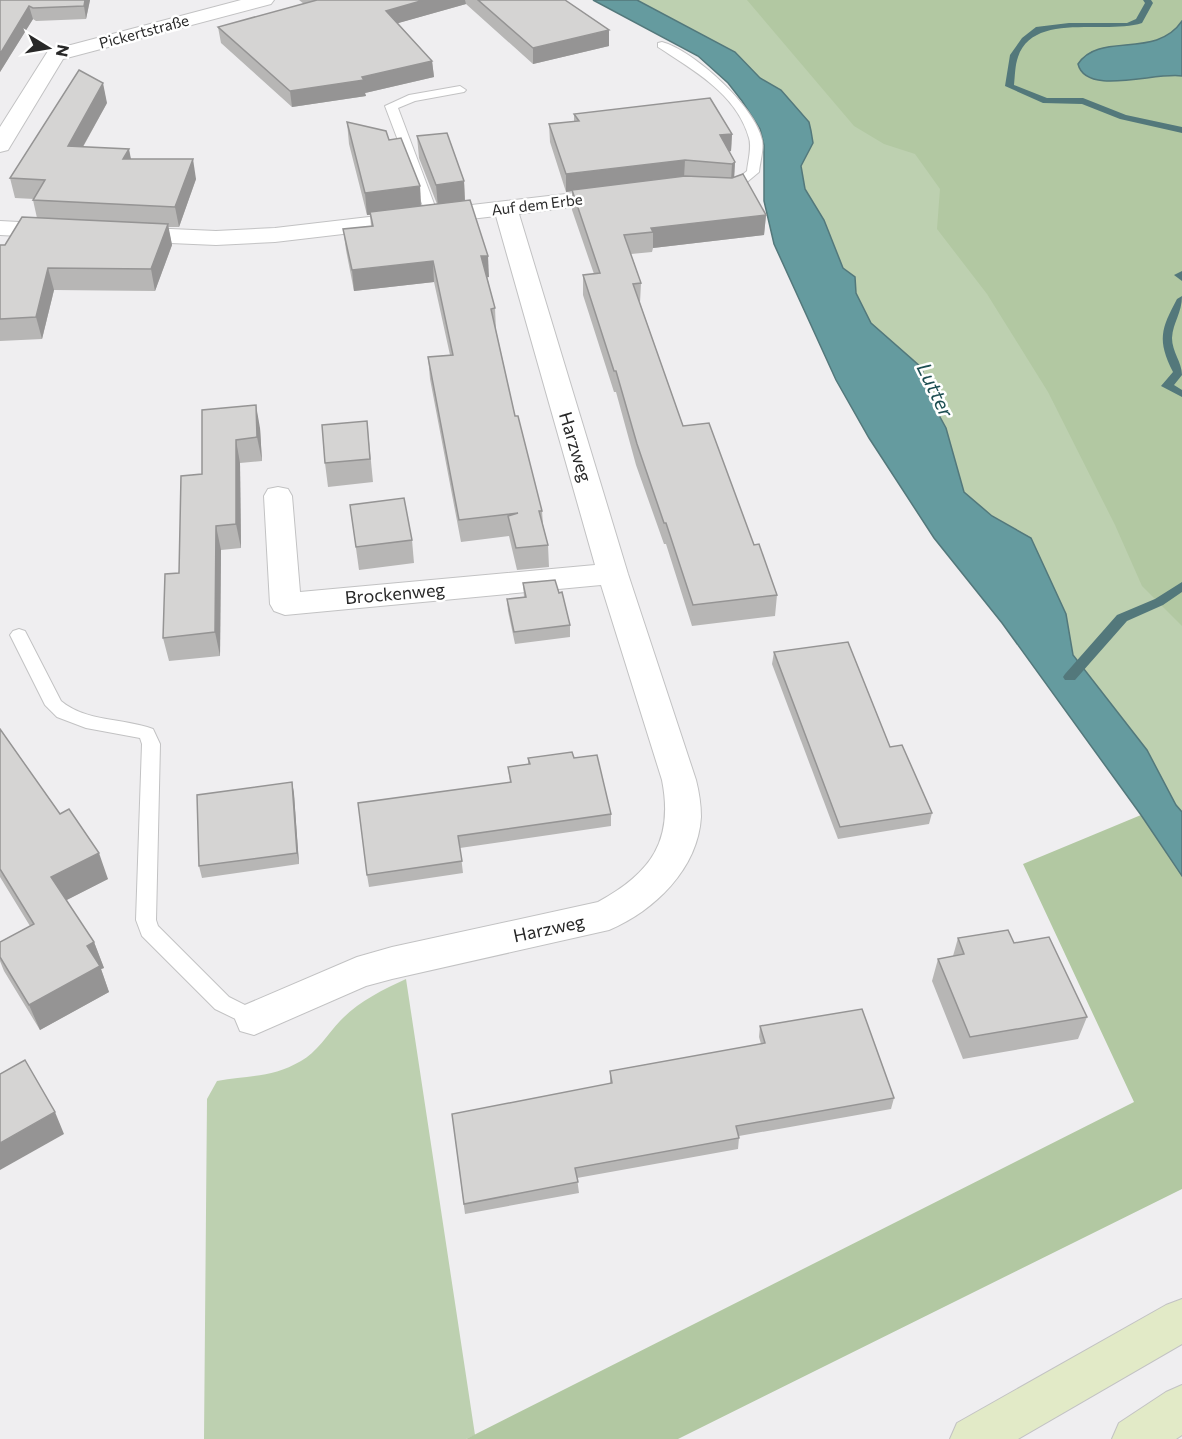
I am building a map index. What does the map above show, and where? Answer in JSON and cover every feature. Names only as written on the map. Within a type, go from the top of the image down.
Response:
[{"type":"main road","points":[[973,1439],[1182,1320]]},
{"type":"main road","points":[[1135,1439],[1182,1408]]},
{"type":"street","name":"Pickertstraße","points":[[0,145],[55,55],[264,0]]},
{"type":"street","points":[[705,186],[731,189]]},
{"type":"street","name":"Auf dem Erbe","points":[[0,228],[216,238],[433,217],[639,192]]},
{"type":"street","name":"Harzweg","points":[[254,1019],[369,969],[596,919],[617,912],[634,901],[650,885],[670,859],[683,826],[684,804],[679,780],[613,574],[505,208]]},
{"type":"street","name":"Brockenweg","points":[[278,495],[285,604],[613,574]]},
{"type":"lane","points":[[662,45],[721,86],[750,126],[756,140],[753,172],[731,189]]},
{"type":"lane","points":[[433,217],[391,106],[414,98],[460,90]]},
{"type":"lane","name":"Harzweg","points":[[19,635],[54,705],[61,713],[74,718],[136,729],[147,734],[151,744],[146,920],[149,930],[222,1003],[254,1019]]},
{"type":"green space","points":[[637,0],[1182,0],[1182,812],[1147,750],[1073,655],[1066,614],[1031,538],[992,516],[964,492],[946,428],[927,393],[921,368],[871,323],[856,293],[855,277],[843,268],[824,220],[805,189],[801,166],[813,143],[809,122],[781,90],[760,78],[735,52]]},
{"type":"green space","points":[[747,0],[1182,0],[1182,21],[1169,34],[1154,41],[1118,46],[1147,77],[1171,74],[1182,76],[1182,626],[1142,586],[1115,525],[1048,392],[987,294],[937,229],[940,189],[915,154],[884,144],[854,126]]},
{"type":"green space","points":[[1141,815],[1182,876],[1182,1189],[678,1439],[466,1439],[1134,1102],[1023,864]]},
{"type":"green space","points":[[406,979],[475,1435],[466,1439],[204,1439],[207,1099],[217,1081],[270,1073],[306,1058],[340,1021],[362,1002]]},
{"type":"water","points":[[593,0],[637,0],[735,52],[760,78],[781,90],[809,122],[813,143],[801,166],[805,189],[824,220],[843,268],[855,277],[856,293],[871,323],[922,368],[927,393],[946,428],[964,492],[992,516],[1031,538],[1066,614],[1073,655],[1147,750],[1182,812],[1182,876],[1141,815],[1002,623],[934,538],[869,438],[836,380],[774,244],[764,201],[764,145],[760,129],[742,101],[728,83],[698,56]]},
{"type":"water","points":[[1182,21],[1182,76],[1108,81],[1094,79],[1084,74],[1078,64],[1087,54],[1099,49],[1158,40],[1171,33]]},
{"type":"building","points":[[0,0],[85,0],[84,6],[33,8],[29,6],[0,54]]},
{"type":"building","points":[[317,0],[424,0],[386,11],[432,61],[362,77],[364,80],[290,91],[218,27]]},
{"type":"building","points":[[478,0],[565,0],[609,30],[533,48]]},
{"type":"building","points":[[79,70],[103,83],[68,146],[129,149],[123,159],[193,159],[175,207],[33,200],[45,180],[10,178]]},
{"type":"building","points":[[710,98],[732,134],[720,135],[735,162],[732,164],[685,160],[566,174],[549,124],[579,121],[574,114]]},
{"type":"building","points":[[347,122],[386,131],[389,140],[401,138],[420,186],[365,193]]},
{"type":"building","points":[[447,133],[464,181],[436,185],[417,136]]},
{"type":"building","points":[[743,174],[766,215],[651,228],[653,232],[624,235],[641,283],[633,284],[683,426],[709,423],[754,545],[759,544],[777,595],[693,605],[637,444],[616,371],[614,371],[583,275],[600,273],[572,190],[685,176],[732,178]]},
{"type":"building","points":[[470,200],[488,256],[481,256],[495,308],[491,309],[515,416],[518,416],[542,511],[539,511],[548,545],[516,548],[508,516],[518,513],[459,520],[428,357],[453,355],[433,261],[352,270],[343,229],[373,226],[370,212]]},
{"type":"building","points":[[22,217],[168,224],[151,269],[48,268],[36,317],[0,319],[0,245],[5,245]]},
{"type":"building","points":[[256,405],[257,437],[236,440],[236,524],[216,526],[215,632],[163,638],[165,574],[179,573],[181,476],[202,474],[202,410]]},
{"type":"building","points":[[367,421],[370,459],[325,463],[322,425]]},
{"type":"building","points":[[404,498],[412,540],[356,547],[350,505]]},
{"type":"building","points":[[555,580],[559,593],[562,592],[570,625],[514,632],[507,599],[526,597],[523,583]]},
{"type":"building","points":[[848,642],[890,747],[902,745],[932,813],[840,827],[774,652]]},
{"type":"building","points":[[0,729],[60,814],[69,809],[99,853],[51,877],[94,942],[87,946],[100,966],[29,1005],[0,957],[0,942],[34,924],[0,869]]},
{"type":"building","points":[[572,752],[574,758],[597,755],[611,814],[458,836],[462,861],[367,875],[358,803],[511,782],[508,767],[530,764],[528,758]]},
{"type":"building","points":[[292,782],[297,853],[199,866],[197,795]]},
{"type":"building","points":[[1008,930],[1014,943],[1049,937],[1087,1017],[970,1037],[938,959],[964,954],[958,938]]},
{"type":"building","points":[[862,1009],[894,1098],[736,1126],[739,1138],[575,1168],[578,1182],[464,1204],[452,1114],[612,1083],[610,1071],[765,1043],[760,1026]]},
{"type":"building","points":[[25,1060],[55,1112],[0,1143],[0,1074]]},
{"type":"waterway","points":[[1147,0],[1149,3],[1139,21],[1128,25],[1069,25],[1039,29],[1025,40],[1014,55],[1009,86],[1046,101],[1083,101],[1123,117],[1182,130]]},
{"type":"waterway","points":[[1182,274],[1179,275],[1182,278]]},
{"type":"waterway","points":[[1182,299],[1167,335],[1169,351],[1179,372],[1167,386],[1182,394]]},
{"type":"waterway","points":[[1070,677],[1122,618],[1159,602],[1182,586]]},
{"type":"water label","name":"Lutter","points":[[935,390]]}]
